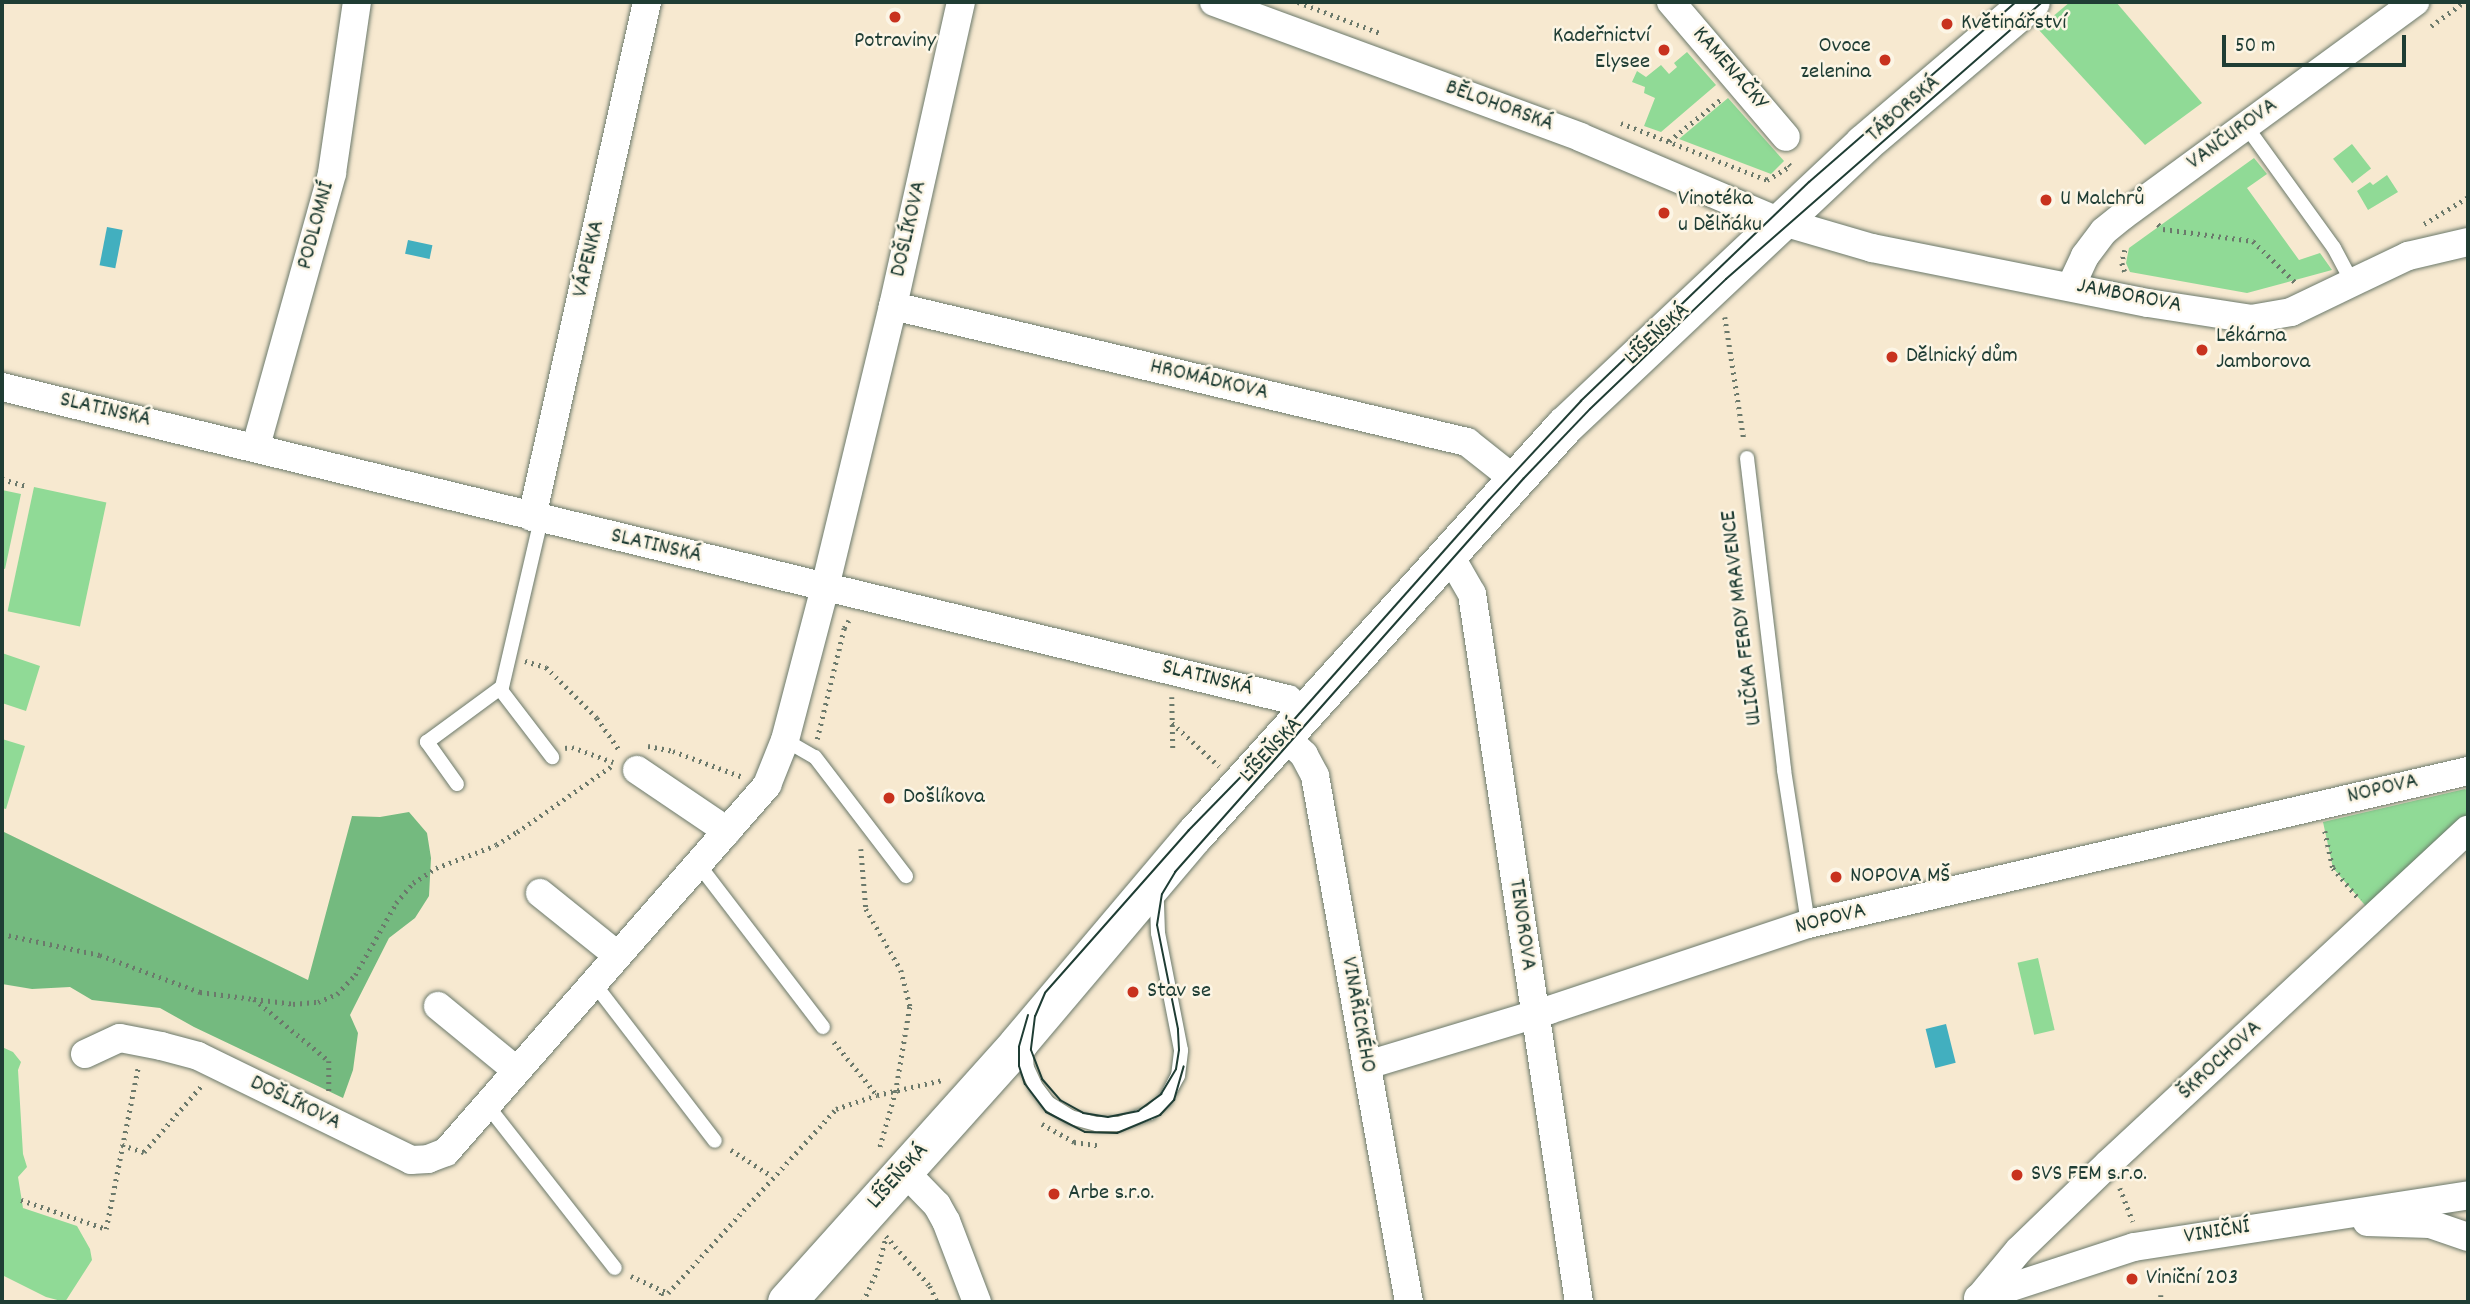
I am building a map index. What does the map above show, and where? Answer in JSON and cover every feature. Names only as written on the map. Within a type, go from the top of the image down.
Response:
[{"type":"street","name":"PODLOMNÍ","points":[[256,446],[332,173],[358,2]]},
{"type":"street","name":"VÁPENKA","points":[[537,518],[647,2]]},
{"type":"street","name":"DOŠLÍKOVA","points":[[85,1054],[120,1038],[198,1056],[411,1160],[428,1159],[446,1152],[767,785],[785,740],[825,587],[893,306],[961,2]]},
{"type":"street","name":"BĚLOHORSKÁ","points":[[1214,2],[1580,137],[1780,221]]},
{"type":"street","name":"KAMENAČKY","points":[[1671,2],[1786,137]]},
{"type":"street","name":"TÁBORSKÁ","points":[[1780,221],[1864,144],[2031,2]]},
{"type":"street","name":"VANČUROVA","points":[[2071,286],[2085,256],[2104,231],[2415,2]]},
{"type":"street","name":"JAMBOROVA","points":[[1780,221],[1872,248],[2251,319],[2291,312],[2408,256],[2468,242]]},
{"type":"street","name":"LÍŠEŇSKÁ","points":[[787,1302],[891,1162],[1026,1035],[1161,876],[1515,480],[1618,373],[1780,221]]},
{"type":"street","name":"HROMÁDKOVA","points":[[893,306],[1467,442],[1515,480]]},
{"type":"street","name":"SLATINSKÁ","points":[[2,387],[256,446],[537,518],[1288,699],[1295,726]]},
{"type":"street","name":"TENOROVA","points":[[1449,554],[1472,594],[1580,1302]]},
{"type":"street","name":"VINAŘICKÉHO","points":[[1295,726],[1304,755],[1315,776],[1409,1302]]},
{"type":"street","points":[[631,764],[727,831]]},
{"type":"street","name":"NOPOVA","points":[[1367,1065],[1535,1014],[1808,924],[2468,771]]},
{"type":"street","name":"ŠKROCHOVA","points":[[1976,1299],[2018,1251],[2108,1164],[2468,830]]},
{"type":"street","points":[[540,893],[617,956]]},
{"type":"street","points":[[438,1006],[516,1070]]},
{"type":"street","points":[[891,1162],[931,1198],[946,1221],[978,1302]]},
{"type":"street","name":"VINIČNÍ","points":[[1976,1299],[2134,1247],[2468,1195]]},
{"type":"street","points":[[2360,1211],[2363,1219],[2370,1224],[2430,1224],[2468,1237]]},
{"type":"lane","points":[[2246,126],[2334,248],[2352,282]]},
{"type":"lane","name":"ULIČKA FERDY MRAVENCE","points":[[1747,458],[1784,770],[1808,924]]},
{"type":"lane","name":"VÁPENKA","points":[[500,689],[509,665],[537,518]]},
{"type":"lane","points":[[457,784],[427,742],[500,689],[549,754]]},
{"type":"lane","points":[[785,740],[815,757],[906,876]]},
{"type":"lane","points":[[698,865],[822,1027]]},
{"type":"lane","points":[[1026,1035],[1025,1053],[1029,1076],[1048,1103],[1062,1114],[1097,1124],[1119,1124],[1141,1118],[1165,1100],[1178,1076],[1181,1050],[1158,933],[1156,909],[1161,876]]},
{"type":"lane","points":[[593,982],[715,1141]]},
{"type":"lane","points":[[487,1105],[615,1268]]},
{"type":"path","points":[[1669,141],[1730,92]]},
{"type":"path","points":[[1767,180],[1790,166]]},
{"type":"path","points":[[2416,229],[2468,197]]},
{"type":"path","points":[[2149,230],[2168,216]]},
{"type":"path","points":[[2158,224],[2163,229],[2253,241],[2301,288],[2289,290]]},
{"type":"path","points":[[2127,246],[2122,263],[2129,276]]},
{"type":"path","points":[[1724,307],[1747,458]]},
{"type":"path","points":[[2,479],[27,486]]},
{"type":"path","points":[[523,661],[546,667],[597,718],[631,764],[641,747],[659,747],[746,778]]},
{"type":"path","points":[[1172,689],[1173,748]]},
{"type":"path","points":[[1172,723],[1225,771]]},
{"type":"path","points":[[2,934],[100,955],[200,992],[293,1004],[318,1002],[337,994],[355,975],[396,903],[413,883],[436,867],[496,845],[616,763],[572,747],[549,754]]},
{"type":"path","points":[[869,827],[860,842],[866,909],[901,970],[909,1007],[896,1091],[891,1162]]},
{"type":"path","points":[[2325,831],[2333,868],[2365,905]]},
{"type":"path","points":[[254,999],[329,1061],[327,1119]]},
{"type":"path","points":[[822,1027],[877,1095]]},
{"type":"path","points":[[21,1200],[106,1229],[143,1042]]},
{"type":"path","points":[[615,1268],[668,1293],[836,1109],[877,1095],[947,1079]]},
{"type":"path","points":[[715,1141],[772,1177]]},
{"type":"path","points":[[2118,1182],[2135,1226]]},
{"type":"path","points":[[882,1228],[930,1286],[937,1302]]},
{"type":"path","points":[[863,1302],[877,1270],[886,1236]]},
{"type":"path","points":[[659,1302],[662,1291]]},
{"type":"path","points":[[2161,1295],[2161,1302]]},
{"type":"green space","points":[[2070,2],[2116,2],[2202,103],[2145,145],[2038,29]]},
{"type":"green space","points":[[1687,52],[1716,85],[1661,132],[1644,126],[1655,98],[1644,93],[1645,87],[1632,82],[1637,71],[1646,77],[1661,65],[1669,74],[1677,67],[1674,63]]},
{"type":"green space","points":[[1728,98],[1784,161],[1771,174],[1679,139]]},
{"type":"green space","points":[[2352,144],[2371,168],[2352,183],[2333,159]]},
{"type":"green space","points":[[2254,158],[2267,174],[2247,188],[2299,260],[2320,253],[2332,270],[2247,293],[2130,272],[2126,263],[2129,248]]},
{"type":"green space","points":[[2387,175],[2398,192],[2368,210],[2357,191],[2370,182],[2373,185]]},
{"type":"green space","points":[[34,487],[106,502],[80,627],[8,611]]},
{"type":"green space","points":[[2,490],[21,494],[5,569],[2,568]]},
{"type":"green space","points":[[2,653],[40,666],[26,711],[2,703]]},
{"type":"green space","points":[[2,739],[25,746],[6,809],[2,808]]},
{"type":"green space","points":[[2465,789],[2468,792],[2468,822],[2370,911],[2333,868],[2323,822]]},
{"type":"green space","points":[[409,812],[427,833],[431,858],[429,896],[415,918],[389,938],[350,1015],[358,1033],[353,1070],[343,1098],[160,1008],[92,1000],[70,987],[32,989],[2,984],[2,831],[308,980],[352,816],[380,817]]},
{"type":"green space","points":[[2038,958],[2055,1030],[2034,1035],[2018,963]]},
{"type":"green space","points":[[2,1047],[13,1052],[21,1062],[18,1070],[23,1154],[27,1167],[18,1177],[23,1208],[77,1226],[90,1249],[92,1260],[65,1302],[46,1297],[2,1275]]},
{"type":"water","points":[[107,227],[123,230],[115,268],[100,265]]},
{"type":"water","points":[[408,240],[432,245],[430,259],[405,254]]},
{"type":"water","points":[[1946,1024],[1956,1063],[1935,1068],[1926,1029]]},
{"type":"tram line","points":[[2016,2],[1809,182],[1581,401],[1489,500],[1269,748],[1189,830],[1045,993],[1035,1016],[1031,1050],[1042,1079],[1060,1100],[1083,1113],[1108,1117],[1138,1111],[1161,1094],[1176,1069],[1179,1050],[1178,1029],[1157,925],[1162,894],[1175,872],[1524,478],[1590,409],[1726,279],[2042,2]]},
{"type":"tram line","points":[[1028,1015],[1019,1047],[1019,1066],[1025,1084],[1046,1112],[1085,1132],[1117,1133],[1160,1115],[1174,1100],[1184,1066]]},
{"type":"place","name":"Potraviny","points":[[895,17]]},
{"type":"place","name":"Květinářství","points":[[1947,24]]},
{"type":"place","name":"Kadeřnictví Elysee","points":[[1664,50]]},
{"type":"place","name":"Ovoce zelenina","points":[[1885,60]]},
{"type":"place","name":"U Malchrů","points":[[2046,200]]},
{"type":"place","name":"Vinotéka u Dělňáku","points":[[1664,213]]},
{"type":"place","name":"Lékárna Jamborova","points":[[2202,350]]},
{"type":"place","name":"Dělnický dům","points":[[1892,357]]},
{"type":"place","name":"Došlíkova","points":[[889,798]]},
{"type":"place","name":"NOPOVA MŠ","points":[[1836,877]]},
{"type":"place","name":"Stav se","points":[[1133,992]]},
{"type":"place","name":"SVS FEM s.r.o.","points":[[2017,1175]]},
{"type":"place","name":"Arbe s.r.o.","points":[[1054,1194]]},
{"type":"place","name":"Viniční 203","points":[[2132,1279]]}]
